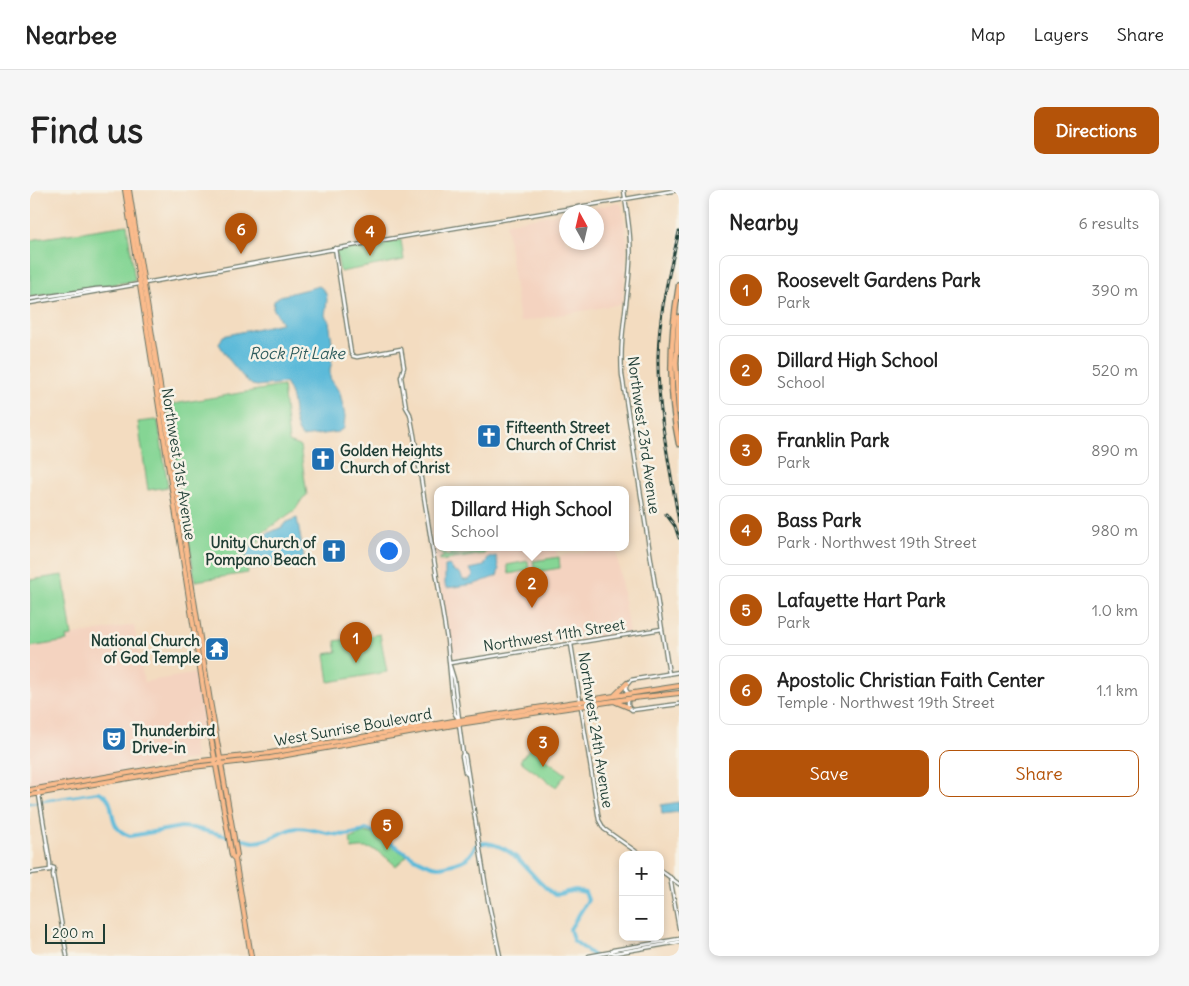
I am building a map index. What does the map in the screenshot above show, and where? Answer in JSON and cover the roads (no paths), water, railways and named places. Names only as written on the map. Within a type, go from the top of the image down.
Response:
[{"type":"highway","points":[[679,285],[672,337],[672,389],[679,444]]},
{"type":"highway","points":[[676,370],[679,317]]},
{"type":"highway","points":[[672,337],[679,412]]},
{"type":"main road","name":"Northwest 31st Avenue","points":[[125,190],[165,421],[217,759]]},
{"type":"main road","name":"Northwest 31st Avenue","points":[[129,190],[160,417],[217,759],[231,819],[230,830]]},
{"type":"main road","points":[[160,417],[165,421]]},
{"type":"main road","points":[[192,614],[197,620]]},
{"type":"main road","points":[[613,696],[627,683]]},
{"type":"main road","name":"West Sunrise Boulevard","points":[[30,790],[39,793],[193,767],[301,753],[309,748],[398,731],[611,701],[679,686]]},
{"type":"main road","name":"West Sunrise Boulevard","points":[[580,704],[613,696],[679,693]]},
{"type":"main road","points":[[611,701],[628,707]]},
{"type":"main road","name":"West Sunrise Boulevard","points":[[30,795],[217,759],[375,740],[459,722]]},
{"type":"main road","points":[[375,740],[398,731]]},
{"type":"main road","name":"Northwest 31st Avenue","points":[[218,764],[225,814],[237,855],[235,859],[251,956]]},
{"type":"main road","points":[[225,814],[231,819]]},
{"type":"street","name":"Northwest 23rd Avenue","points":[[624,190],[630,247],[628,284],[621,337],[622,369],[669,674]]},
{"type":"street","points":[[30,299],[106,287],[142,284],[335,248],[678,190]]},
{"type":"street","points":[[335,248],[351,353],[357,357],[401,349],[404,367],[401,377],[406,407],[410,414],[414,435],[450,663],[452,693],[459,722],[462,756],[467,774],[500,956]]},
{"type":"street","points":[[30,303],[106,291],[111,288]]},
{"type":"street","name":"Northwest 11th Street","points":[[450,663],[662,629]]},
{"type":"street","name":"Northwest 24th Avenue","points":[[571,644],[599,820],[604,829],[635,851]]},
{"type":"street","points":[[679,672],[636,679],[627,683],[626,688],[629,696],[628,707],[632,710],[679,704]]},
{"type":"street","points":[[39,793],[67,956]]},
{"type":"street","points":[[30,873],[51,868]]},
{"type":"street","points":[[664,873],[679,884]]},
{"type":"street","points":[[672,880],[679,928]]},
{"type":"street","points":[[589,956],[679,940]]},
{"type":"water","name":"Rock Pit Lake","points":[[319,286],[323,289],[326,296],[325,316],[329,321],[332,342],[329,354],[332,362],[330,378],[340,393],[345,416],[344,428],[338,432],[302,437],[296,425],[291,396],[285,383],[252,385],[230,361],[219,344],[223,336],[282,323],[273,308],[274,301],[280,296]]},
{"type":"water","points":[[297,518],[304,557],[302,560],[250,568],[247,549],[260,546],[263,544],[264,535]]},
{"type":"water","points":[[496,556],[499,570],[497,576],[475,584],[447,588],[445,585],[445,566],[449,565],[454,571],[460,573],[463,580],[469,580],[473,575],[470,569],[484,566],[488,558]]},
{"type":"water","points":[[679,802],[679,812],[662,814],[661,805]]},
{"type":"waterway","points":[[30,803],[99,792]]},
{"type":"waterway","points":[[99,792],[106,796],[109,801],[116,826],[130,836],[181,827],[253,842],[265,840],[297,828],[340,835],[352,834],[366,829],[374,832],[414,858],[431,866],[438,867],[465,859],[478,844],[486,843],[497,846],[507,850],[516,857],[555,895],[575,890],[585,892],[588,900],[570,929],[573,940],[594,956]]},
{"type":"railway","points":[[679,232],[662,309],[658,356],[662,418],[679,522]]},
{"type":"railway","points":[[666,514],[675,526],[679,538]]},
{"type":"place","name":"Apostolic Christian Faith Center","points":[[241,254]]},
{"type":"place","name":"Bass Park","points":[[370,256]]},
{"type":"place","name":"Fifteenth Street Church of Christ","points":[[489,436]]},
{"type":"place","name":"Golden Heights Church of Christ","points":[[323,459]]},
{"type":"place","name":"Unity Church of Pompano Beach","points":[[334,551]]},
{"type":"place","name":"Dillard High School","points":[[532,608]]},
{"type":"place","name":"National Church of God Temple","points":[[217,649]]},
{"type":"place","name":"Roosevelt Gardens Park","points":[[356,663]]},
{"type":"place","name":"Thunderbird Drive-in","points":[[114,739]]},
{"type":"place","name":"Franklin Park","points":[[543,767]]},
{"type":"place","name":"Lafayette Hart Park","points":[[387,850]]}]
